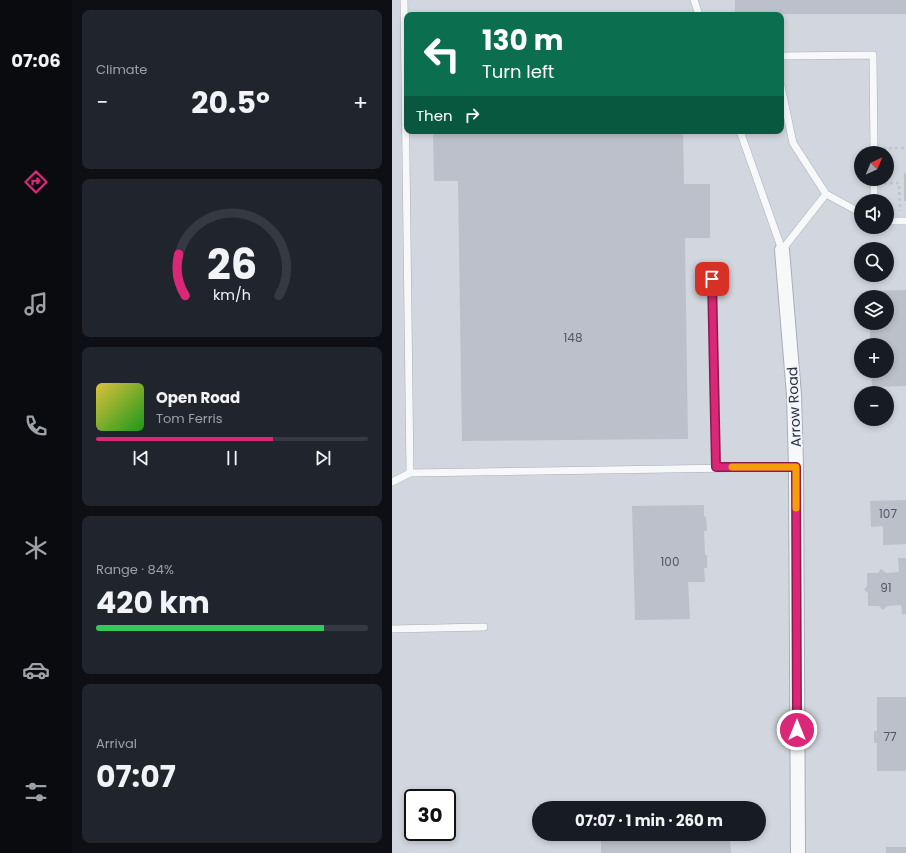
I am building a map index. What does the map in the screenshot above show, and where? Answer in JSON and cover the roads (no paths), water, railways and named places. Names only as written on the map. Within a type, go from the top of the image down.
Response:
[{"type":"street","name":"Arrow Road","points":[[782,250],[794,395],[796,467],[798,853]]},
{"type":"lane","points":[[404,0],[404,12]]},
{"type":"lane","points":[[694,0],[698,12]]},
{"type":"lane","points":[[784,56],[873,55],[874,146]]},
{"type":"lane","points":[[784,100],[793,143],[826,194],[854,209]]},
{"type":"lane","points":[[406,134],[410,473]]},
{"type":"lane","points":[[741,134],[782,250]]},
{"type":"lane","points":[[782,250],[826,194]]},
{"type":"lane","points":[[712,279],[716,467]]},
{"type":"lane","points":[[392,482],[410,473],[716,467],[796,467]]},
{"type":"lane","points":[[392,629],[484,627]]}]
